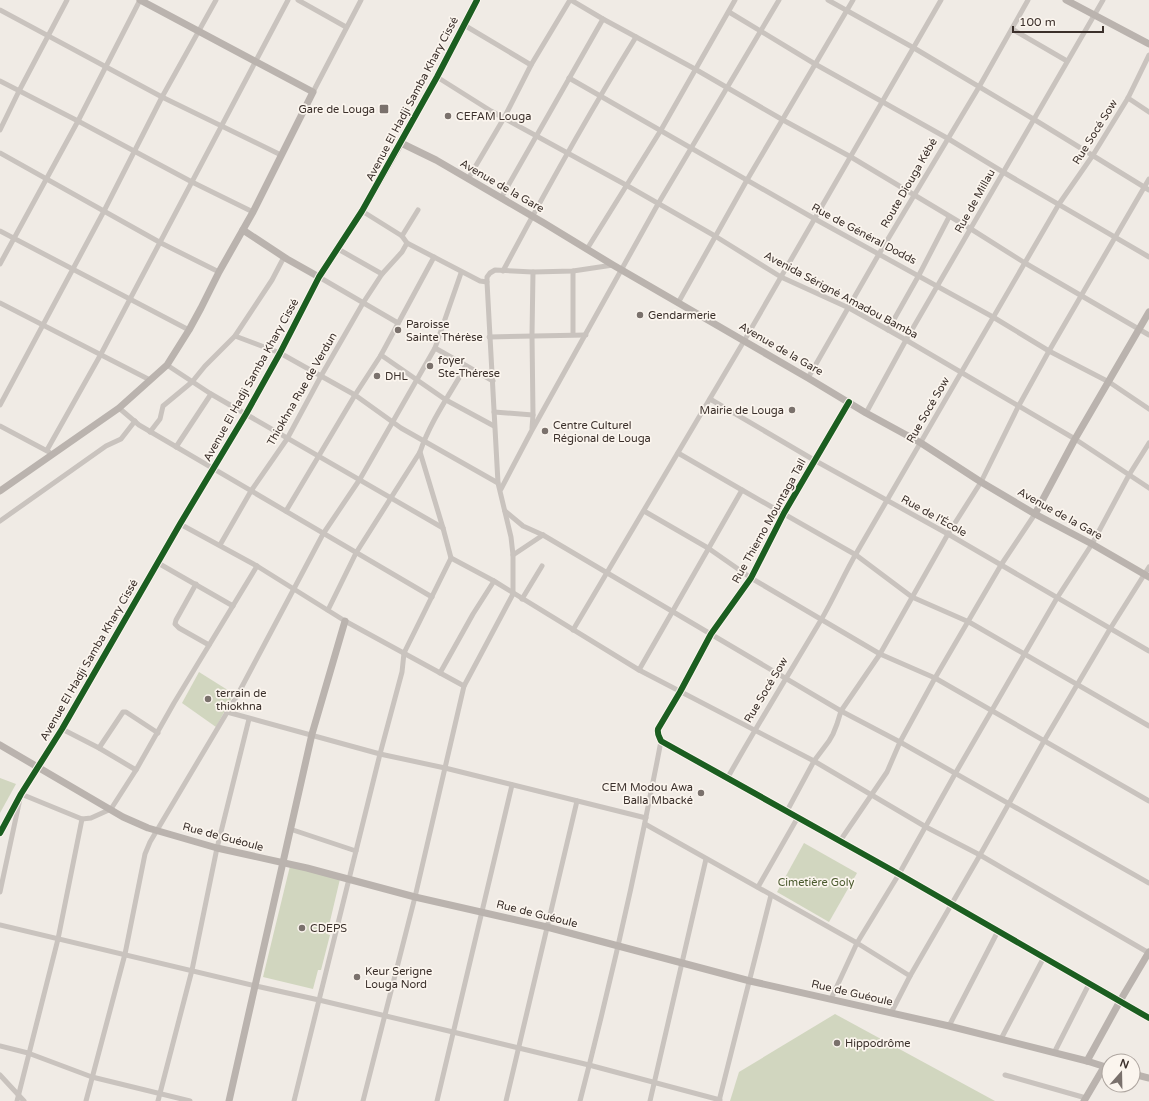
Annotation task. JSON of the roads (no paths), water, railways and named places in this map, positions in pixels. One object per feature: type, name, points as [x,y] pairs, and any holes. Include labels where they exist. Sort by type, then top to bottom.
[{"type":"street","points":[[0,130],[67,0]]},
{"type":"street","points":[[0,264],[78,121],[140,0],[313,92]]},
{"type":"street","points":[[0,405],[104,211],[162,97],[216,0]]},
{"type":"street","points":[[47,450],[161,243],[288,0]]},
{"type":"street","points":[[298,0],[346,27]]},
{"type":"street","points":[[0,491],[119,408],[166,365],[189,330],[243,230],[361,0]]},
{"type":"street","name":"Avenue El Hadji Samba Khary Cissé","points":[[0,833],[21,794],[62,729],[212,469],[246,414],[280,353],[319,277],[362,211],[401,143],[437,78],[477,0]]},
{"type":"street","points":[[468,179],[504,118],[532,65],[571,0],[851,158],[971,229],[1025,263],[1149,335]]},
{"type":"street","points":[[587,249],[660,130],[735,0]]},
{"type":"street","points":[[501,489],[531,432],[658,204],[779,0]]},
{"type":"street","points":[[828,0],[914,48],[1147,188]]},
{"type":"street","points":[[678,303],[747,180],[853,0]]},
{"type":"street","points":[[573,630],[851,158],[882,101],[941,0]]},
{"type":"street","name":"Route Diouga Kébé","points":[[808,378],[947,138],[979,87],[1028,0]]},
{"type":"street","points":[[1066,0],[1149,44]]},
{"type":"street","name":"Rue de Millau","points":[[866,413],[906,340],[1003,172],[1035,120],[1067,61],[1103,0]]},
{"type":"street","points":[[0,10],[162,97],[281,156]]},
{"type":"street","points":[[729,12],[815,64],[947,138],[1149,257]]},
{"type":"street","points":[[501,198],[603,19]]},
{"type":"street","points":[[464,25],[532,65]]},
{"type":"street","points":[[1012,29],[1067,61]]},
{"type":"street","points":[[503,271],[600,95],[636,37]]},
{"type":"street","name":"Rue Socé Sow","points":[[728,777],[821,619],[856,555],[1059,204],[1093,155],[1128,98],[1149,54]]},
{"type":"street","name":"Avenida Sérigné Amadou Bamba","points":[[437,78],[504,118],[715,236],[781,277],[849,308],[906,340],[1075,439],[1149,488]]},
{"type":"street","name":"Rue de Général Dodds","points":[[569,78],[692,147],[815,219],[993,317],[1049,351],[1109,382],[1149,409]]},
{"type":"street","points":[[0,82],[252,212]]},
{"type":"street","points":[[1128,98],[1149,112]]},
{"type":"street","name":"Avenue de la Gare","points":[[401,143],[436,160],[532,216],[613,266],[866,413],[921,443],[981,482],[1035,514],[1092,544],[1147,576]]},
{"type":"street","points":[[0,154],[161,243],[219,272]]},
{"type":"street","points":[[787,811],[814,760],[829,742],[841,711],[880,654],[948,534],[981,482],[1018,407],[1049,351],[1115,237],[1147,188],[1149,179]]},
{"type":"street","points":[[402,236],[418,210]]},
{"type":"street","points":[[362,211],[402,236],[407,243],[461,273],[474,279],[487,282]]},
{"type":"street","points":[[888,330],[949,217]]},
{"type":"street","points":[[243,230],[284,257],[398,323]]},
{"type":"street","points":[[0,231],[189,330]]},
{"type":"street","name":"Thiokhna Rue de Verdun","points":[[220,545],[251,491],[287,439],[363,303],[382,274],[402,252],[407,243]]},
{"type":"street","points":[[338,250],[382,274]]},
{"type":"street","points":[[150,432],[160,419],[163,406],[192,382],[205,366],[235,336],[272,280],[284,257]]},
{"type":"street","points":[[286,511],[355,395],[382,355],[434,257]]},
{"type":"street","points":[[363,1101],[415,897],[464,686],[513,594],[513,555],[511,537],[501,489],[498,483],[494,426],[493,381],[489,337],[487,277],[495,270],[533,272],[613,266]]},
{"type":"street","points":[[572,270],[573,334]]},
{"type":"street","points":[[531,432],[533,415],[533,272]]},
{"type":"street","points":[[86,1101],[125,954],[145,854],[150,842],[227,712],[323,534],[360,479],[435,348],[461,273]]},
{"type":"street","points":[[0,303],[150,380]]},
{"type":"street","points":[[840,841],[887,772],[900,742],[935,678],[1001,565],[1035,514],[1075,439],[1149,312]]},
{"type":"street","points":[[489,337],[573,334],[586,335]]},
{"type":"street","points":[[235,336],[280,353],[355,395],[392,422],[498,483]]},
{"type":"street","points":[[435,348],[493,381]]},
{"type":"street","points":[[382,355],[446,400],[494,426]]},
{"type":"street","points":[[166,365],[211,394],[287,439],[360,479],[443,528]]},
{"type":"street","points":[[328,610],[356,553],[390,497],[420,452],[424,441],[466,366]]},
{"type":"street","points":[[176,448],[211,394]]},
{"type":"street","name":"Rue de l'École","points":[[710,399],[814,460],[948,534],[1149,651]]},
{"type":"street","name":"Rue Thierno Mountaga Tall","points":[[662,740],[657,733],[658,728],[680,692],[711,634],[751,578],[814,460],[849,402]]},
{"type":"street","points":[[119,408],[150,432],[176,448],[432,597]]},
{"type":"street","points":[[494,412],[533,415]]},
{"type":"street","points":[[0,521],[106,446],[121,439],[135,421]]},
{"type":"street","points":[[0,426],[54,454]]},
{"type":"street","points":[[831,999],[857,944],[899,874],[1057,598],[1092,544],[1129,475],[1149,443]]},
{"type":"street","points":[[294,1101],[380,754],[402,672],[404,653],[451,558],[420,452]]},
{"type":"street","points":[[678,453],[856,555],[912,597],[968,622],[1149,726]]},
{"type":"street","points":[[639,670],[742,490]]},
{"type":"street","points":[[505,511],[523,526],[543,535],[672,612],[786,677],[841,711],[900,742],[1149,883]]},
{"type":"street","points":[[644,511],[708,548],[751,578],[880,654],[935,678],[1149,801]]},
{"type":"street","points":[[180,524],[257,566],[292,589],[345,620],[464,686]]},
{"type":"street","points":[[513,555],[543,535]]},
{"type":"street","points":[[451,558],[494,582],[639,670],[814,760],[926,827],[980,855],[1149,952],[1087,1061]]},
{"type":"street","points":[[158,563],[233,606]]},
{"type":"street","points":[[0,892],[21,794],[82,819],[91,818],[111,809],[136,770],[174,703],[257,566]]},
{"type":"street","points":[[522,599],[542,566]]},
{"type":"street","points":[[891,1013],[910,976],[1044,741],[1110,629],[1147,576],[1149,567]]},
{"type":"street","points":[[440,673],[473,614],[494,582]]},
{"type":"street","points":[[196,584],[175,624],[179,628],[209,645]]},
{"type":"street","points":[[229,1101],[312,734],[345,620]]},
{"type":"street","points":[[99,748],[124,712],[158,733]]},
{"type":"street","points":[[227,712],[248,719],[312,734],[380,754],[445,768],[577,801],[646,821],[706,859],[857,944],[910,976]]},
{"type":"street","points":[[158,1101],[192,970],[217,848],[248,719]]},
{"type":"street","points":[[62,729],[99,748],[136,770]]},
{"type":"street","points":[[580,1101],[618,946],[646,821],[662,740],[1149,1018]]},
{"type":"street","name":"Rue de Guéoule","points":[[0,745],[111,809],[122,817],[148,828],[217,848],[349,879],[415,897],[547,927],[750,981],[949,1026],[1054,1052],[1101,1066]]},
{"type":"street","points":[[437,1101],[512,785]]},
{"type":"street","points":[[506,1101],[577,801]]},
{"type":"street","points":[[758,888],[798,817]]},
{"type":"street","points":[[17,1101],[58,939],[82,819]]},
{"type":"street","points":[[290,829],[356,851]]},
{"type":"street","points":[[650,1101],[706,859]]},
{"type":"street","points":[[0,925],[589,1065],[720,1100],[771,895]]},
{"type":"street","points":[[949,1026],[998,931]]},
{"type":"street","points":[[1001,1039],[1044,957]]},
{"type":"street","points":[[1054,1052],[1089,984]]},
{"type":"street","points":[[0,1046],[28,1053],[92,1077],[190,1101]]},
{"type":"street","points":[[0,1075],[24,1101]]},
{"type":"street","points":[[1005,1075],[1085,1099],[1101,1075]]},
{"type":"place","name":"Gare de Louga","points":[[384,109]]},
{"type":"place","name":"CEFAM Louga","points":[[448,116]]},
{"type":"place","name":"Gendarmerie","points":[[640,315]]},
{"type":"place","name":"Paroisse Sainte Thérèse","points":[[398,330]]},
{"type":"place","name":"foyer Ste-Thérese","points":[[430,366]]},
{"type":"place","name":"DHL","points":[[377,376]]},
{"type":"place","name":"Mairie de Louga","points":[[792,410]]},
{"type":"place","name":"Centre Culturel Régional de Louga","points":[[545,431]]},
{"type":"place","name":"terrain de thiokhna","points":[[208,699]]},
{"type":"place","name":"CEM Modou Awa Balla Mbacké","points":[[701,793]]},
{"type":"place","name":"CDEPS","points":[[302,928]]},
{"type":"place","name":"Keur Serigne Louga Nord","points":[[357,977]]},
{"type":"place","name":"Hippodrôme","points":[[837,1043]]},
{"type":"park label","name":"Cimetière Goly","points":[[816,882]]}]
